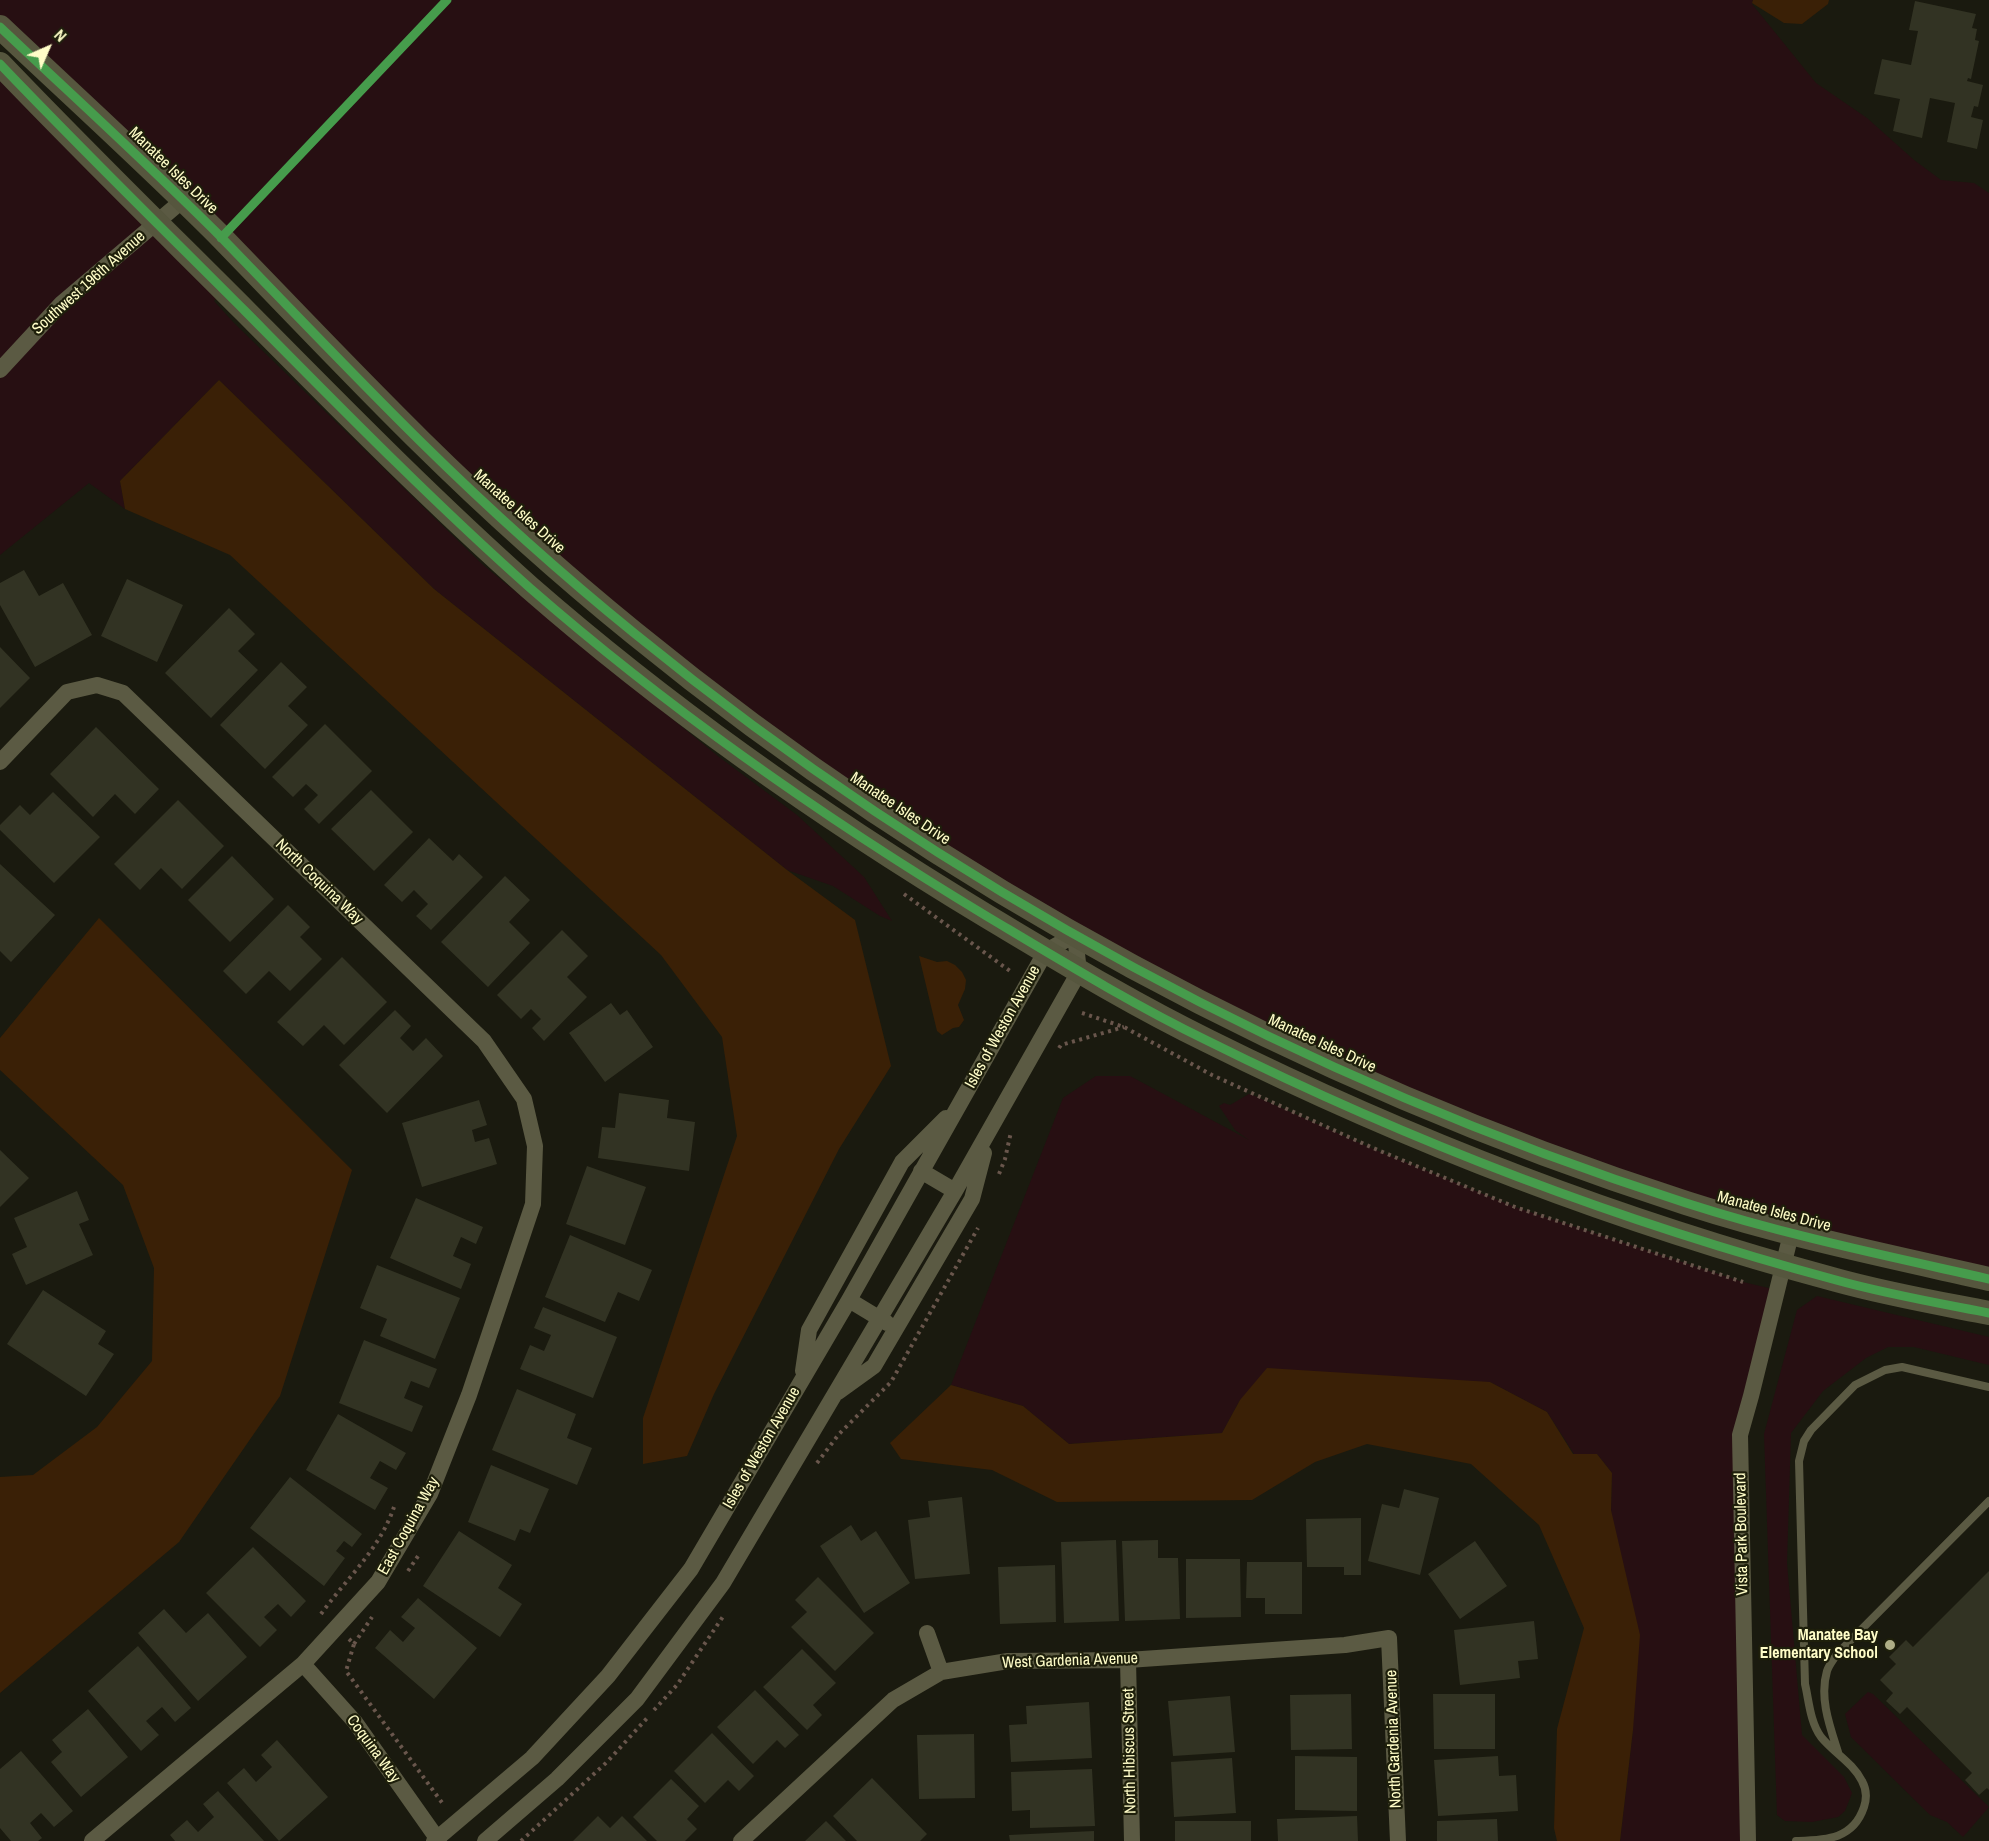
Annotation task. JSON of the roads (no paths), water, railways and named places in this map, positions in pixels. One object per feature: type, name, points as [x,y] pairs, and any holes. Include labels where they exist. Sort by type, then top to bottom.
[{"type":"street","name":"Manatee Isles Drive","points":[[0,27],[183,200],[420,441],[524,539],[634,633],[753,726],[851,796],[940,855],[1075,935],[1240,1023],[1430,1110],[1549,1156],[1688,1204],[1791,1234],[1989,1279]]},
{"type":"street","points":[[0,64],[392,459],[531,588],[627,668],[741,757],[924,878],[1079,972],[1204,1040],[1412,1134],[1539,1185],[1686,1236],[1840,1281],[1989,1313]]},
{"type":"street","name":"Southwest 196th Avenue","points":[[0,370],[62,303],[183,200]]},
{"type":"street","name":"North Coquina Way","points":[[0,762],[67,692],[96,685],[123,693],[484,1041],[524,1100]]},
{"type":"street","points":[[1075,935],[1079,972]]},
{"type":"street","name":"Isles of Weston Avenue","points":[[436,1840],[532,1758],[608,1676],[691,1569],[849,1300],[1046,951],[1075,935]]},
{"type":"street","name":"Isles of Weston Avenue","points":[[485,1841],[557,1779],[637,1699],[723,1583],[832,1396],[956,1191],[1079,972]]},
{"type":"street","name":"East Coquina Way","points":[[92,1841],[303,1664],[378,1582],[430,1494],[469,1395],[533,1204],[534,1146],[524,1100]]},
{"type":"street","points":[[801,1381],[810,1330],[902,1162],[959,1105]]},
{"type":"street","points":[[832,1396],[874,1366],[972,1199],[991,1127]]},
{"type":"street","points":[[921,1171],[956,1191]]},
{"type":"street","name":"Vista Park Boulevard","points":[[1748,1841],[1740,1435],[1752,1396],[1791,1234]]},
{"type":"street","points":[[849,1300],[896,1328]]},
{"type":"street","points":[[927,1632],[941,1672]]},
{"type":"street","name":"West Gardenia Avenue","points":[[741,1841],[893,1700],[941,1672],[1008,1661],[1128,1660],[1345,1645],[1389,1638]]},
{"type":"street","name":"North Gardenia Avenue","points":[[1389,1638],[1398,1841]]},
{"type":"street","name":"North Hibiscus Street","points":[[1128,1660],[1132,1841]]},
{"type":"street","name":"Coquina Way","points":[[303,1664],[355,1722],[436,1840]]},
{"type":"lane","points":[[1796,1841],[1826,1840],[1847,1833],[1861,1816],[1867,1797],[1862,1780],[1821,1736],[1813,1719],[1805,1684],[1799,1461],[1804,1441],[1811,1430],[1854,1385],[1885,1370],[1902,1367],[1989,1386]]},
{"type":"lane","points":[[1838,1753],[1826,1714],[1825,1690],[1828,1670],[1837,1654],[1989,1501]]},
{"type":"place","name":"Manatee Bay Elementary School","points":[[1890,1645]]}]
